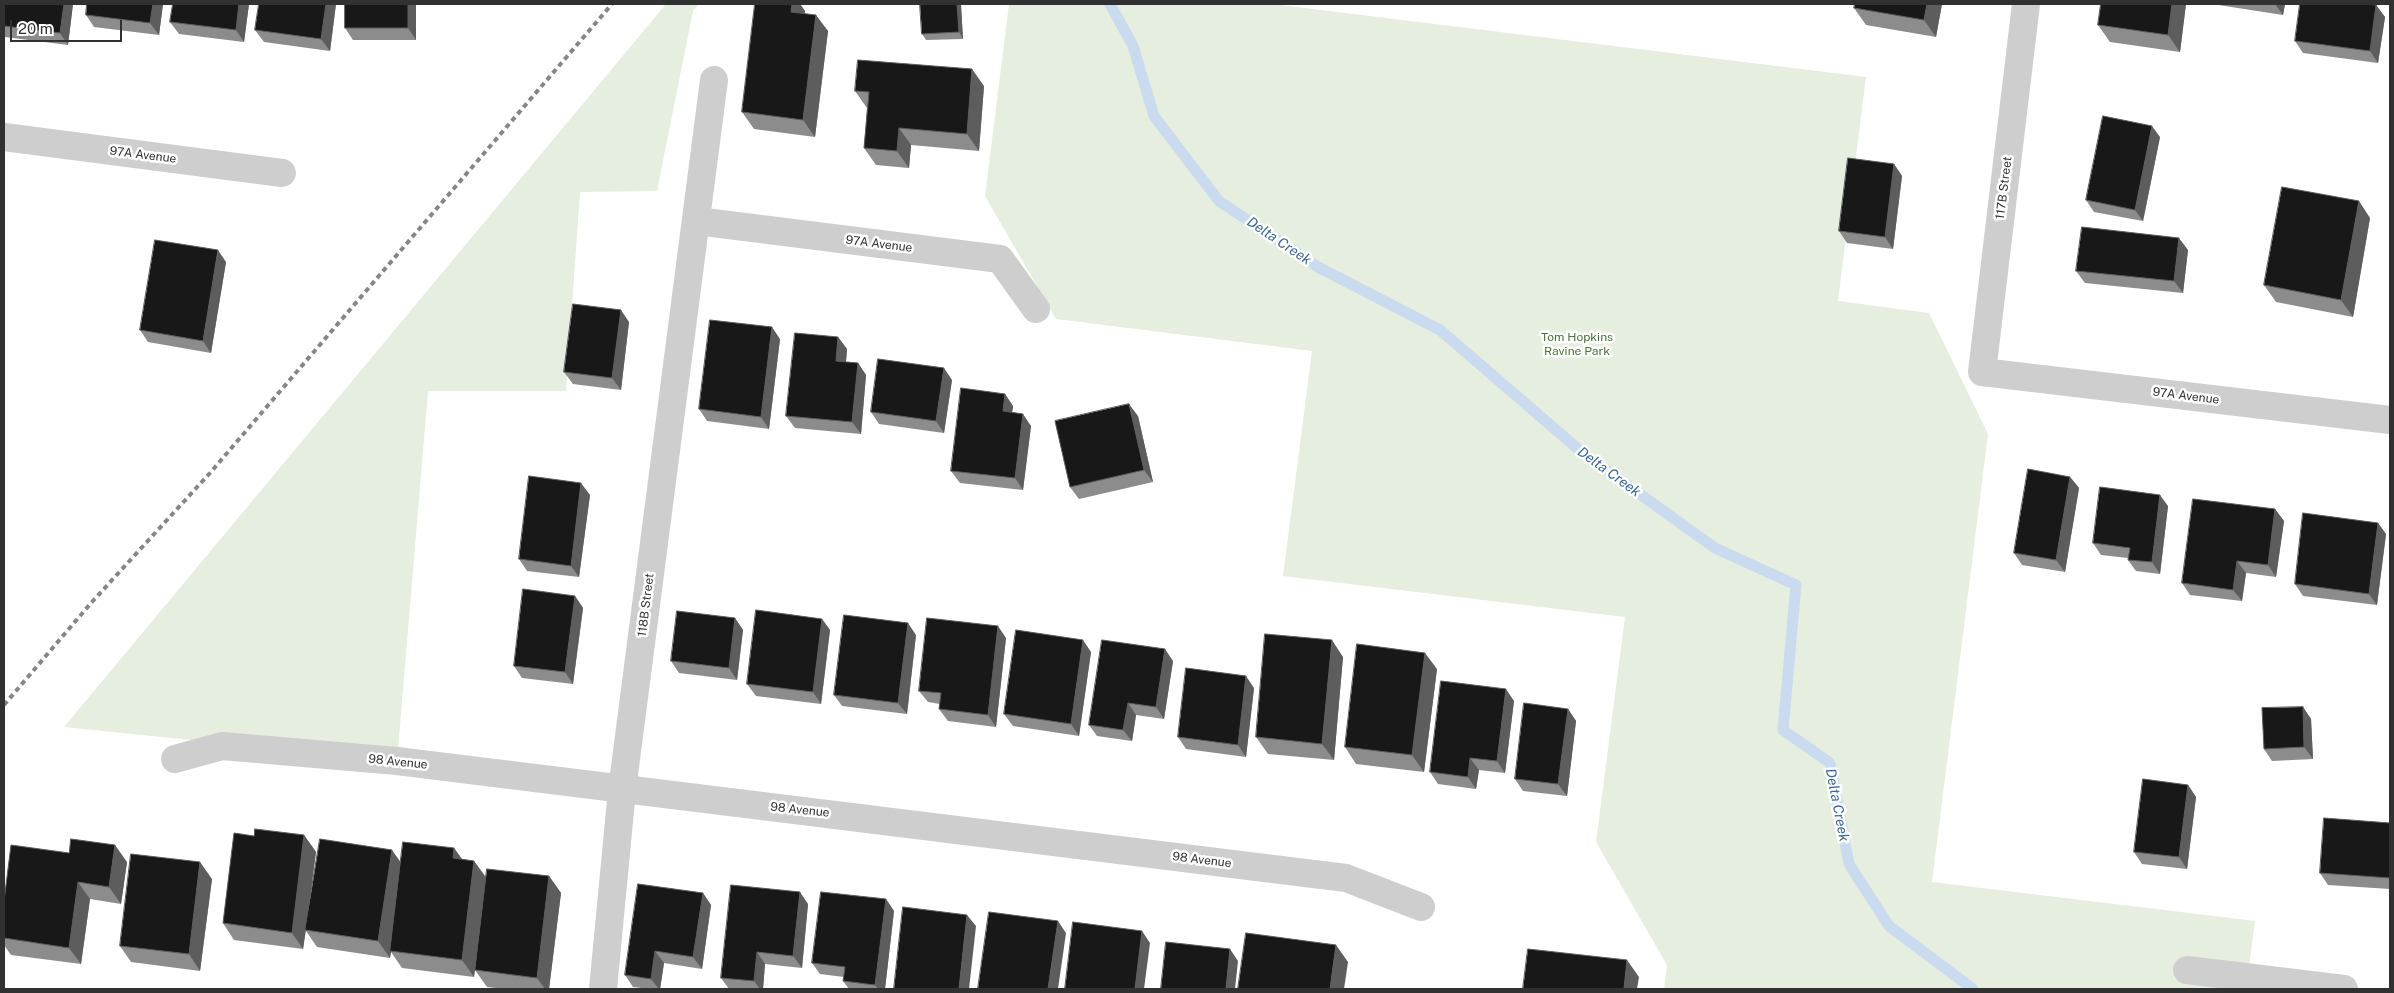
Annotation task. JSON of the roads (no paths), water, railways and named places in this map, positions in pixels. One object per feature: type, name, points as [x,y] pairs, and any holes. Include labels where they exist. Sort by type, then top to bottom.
[{"type":"street","name":"117B Street","points":[[1982,372],[2026,4]]},
{"type":"street","name":"118B Street","points":[[603,989],[622,790],[714,80]]},
{"type":"street","name":"97A Avenue","points":[[4,137],[282,173]]},
{"type":"street","name":"97A Avenue","points":[[697,221],[1000,259],[1036,309]]},
{"type":"street","name":"97A Avenue","points":[[1982,372],[2390,420]]},
{"type":"street","name":"98 Avenue","points":[[175,759],[222,746],[396,761],[1346,878],[1420,907]]},
{"type":"street","points":[[2187,970],[2344,989]]},
{"type":"waterway","name":"Delta Creek","points":[[1110,4],[1133,46],[1154,116],[1219,201],[1318,267],[1440,330],[1584,454],[1715,548],[1796,585],[1783,730],[1830,763],[1849,864],[1889,926],[1973,989]]},
{"type":"railway","points":[[4,705],[91,603],[210,473],[612,4]]},
{"type":"park label","name":"Tom Hopkins Ravine Park","points":[[1577,344]]}]
